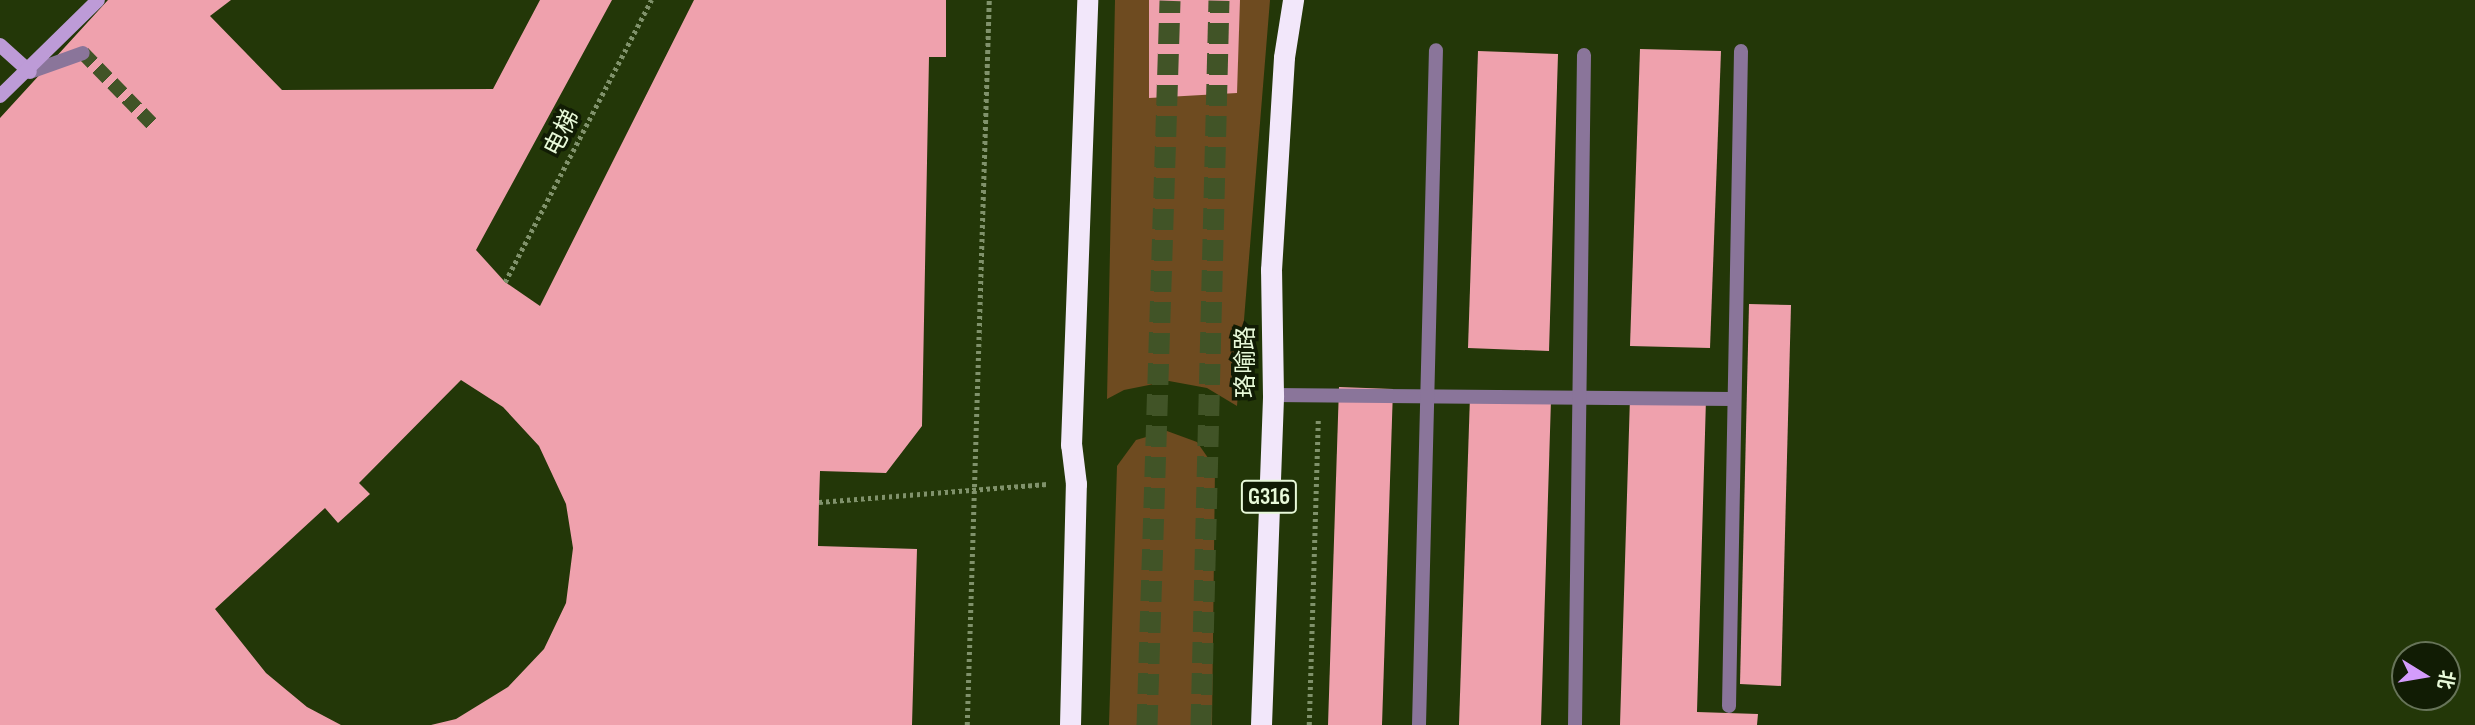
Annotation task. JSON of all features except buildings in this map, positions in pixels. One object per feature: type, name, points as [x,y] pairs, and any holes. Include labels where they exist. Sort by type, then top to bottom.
[{"type":"highway","points":[[1070,725],[1076,484],[1071,445],[1087,0]]},
{"type":"highway","name":"珞喻路","points":[[1261,725],[1273,395],[1271,270],[1284,57],[1293,0]]},
{"type":"street","points":[[0,96],[30,72],[98,0]]},
{"type":"street","points":[[0,45],[30,72]]},
{"type":"street","points":[[1419,725],[1436,50]]},
{"type":"street","points":[[1729,706],[1732,399],[1741,51]]},
{"type":"street","points":[[30,72],[83,53]]},
{"type":"street","points":[[1575,725],[1584,55]]},
{"type":"street","points":[[1273,395],[1427,399],[1732,399]]},
{"type":"path","name":"电梯","points":[[505,282],[651,0]]},
{"type":"path","points":[[967,725],[989,0]]},
{"type":"path","points":[[1309,725],[1318,396]]},
{"type":"path","points":[[818,502],[973,489],[1076,484]]},
{"type":"shaded area","points":[[1115,0],[1270,0],[1237,406],[1207,388],[1169,381],[1124,390],[1107,399]]},
{"type":"shaded area","points":[[1167,431],[1197,442],[1215,468],[1212,725],[1109,725],[1117,466],[1136,440]]},
{"type":"tunnel","points":[[1147,725],[1170,0]]},
{"type":"tunnel","points":[[1201,725],[1219,0]]},
{"type":"tunnel","points":[[83,53],[153,125]]}]
